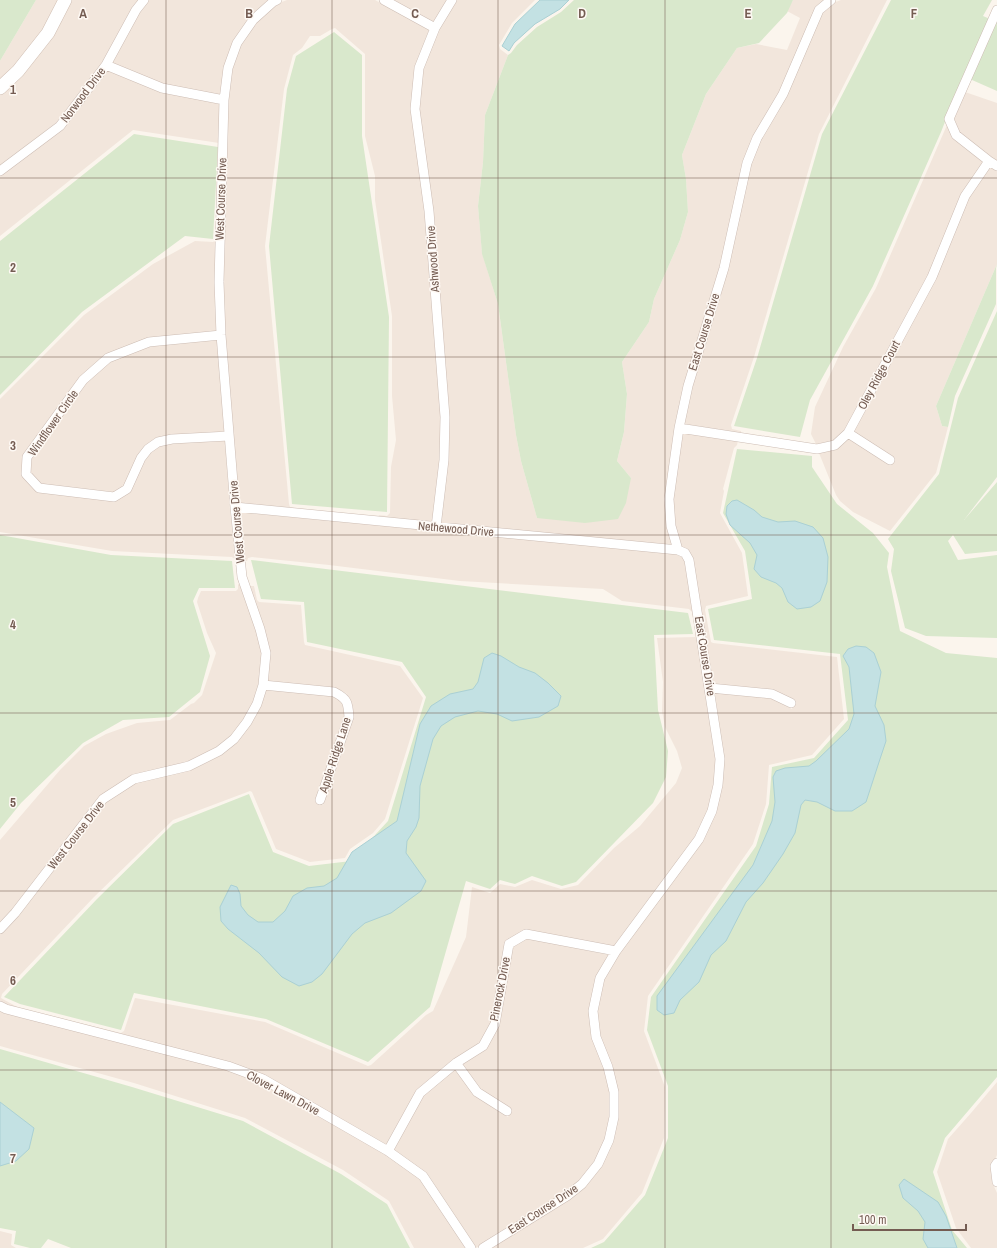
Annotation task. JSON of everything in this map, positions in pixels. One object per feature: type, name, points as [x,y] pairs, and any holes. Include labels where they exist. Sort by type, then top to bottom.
[{"type":"street","points":[[0,88],[18,72],[48,33],[64,0]]},
{"type":"street","name":"Norwood Drive","points":[[0,171],[60,126],[106,65],[136,10],[144,0]]},
{"type":"street","name":"West Course Drive","points":[[0,929],[15,913],[103,799],[134,779],[189,766],[219,751],[234,739],[247,722],[257,704],[263,685],[266,653],[260,629],[242,577],[221,335],[219,282],[224,100],[228,68],[237,43],[253,20],[277,0]]},
{"type":"street","points":[[384,0],[435,28]]},
{"type":"street","name":"Ashwood Drive","points":[[436,527],[444,460],[444,417],[429,211],[415,109],[419,68],[435,28],[452,0]]},
{"type":"street","name":"East Course Drive","points":[[483,1248],[567,1196],[582,1184],[598,1164],[609,1140],[614,1117],[614,1092],[608,1067],[596,1037],[593,1011],[600,978],[616,951],[698,839],[712,811],[718,785],[720,759],[710,688],[689,560],[685,553],[678,550],[671,526],[668,499],[679,428],[688,386],[724,268],[748,163],[757,138],[783,94],[819,10],[831,0]]},
{"type":"street","points":[[997,10],[949,119],[956,135],[988,161],[997,166]]},
{"type":"street","points":[[106,65],[162,88],[224,100]]},
{"type":"street","name":"Oley Ridge Court","points":[[679,428],[817,449],[835,445],[848,433],[932,276],[966,196],[988,161]]},
{"type":"street","name":"Windflower Circle","points":[[221,335],[149,342],[108,358],[83,380],[27,457],[26,474],[39,488],[114,497],[127,489],[141,458],[148,449],[158,442],[172,439],[229,436]]},
{"type":"street","points":[[848,433],[890,460]]},
{"type":"street","name":"Nethewood Drive","points":[[235,507],[678,550]]},
{"type":"street","name":"Apple Ridge Lane","points":[[263,685],[334,692],[343,696],[348,703],[349,717],[320,800]]},
{"type":"street","points":[[710,688],[772,694],[791,703]]},
{"type":"street","name":"Pinerock Drive","points":[[388,1151],[420,1093],[456,1063],[483,1046],[495,1024],[509,944],[526,934],[616,951]]},
{"type":"street","name":"Clover Lawn Drive","points":[[0,1006],[6,1009],[228,1066],[263,1079],[388,1151],[423,1176],[471,1248]]},
{"type":"street","points":[[456,1063],[477,1092],[507,1112]]},
{"type":"street","points":[[997,1163],[995,1166],[997,1182]]},
{"type":"shaded area","points":[[36,0],[60,0],[45,31],[0,82],[0,61]]},
{"type":"shaded area","points":[[69,0],[139,0],[102,63],[57,122],[0,166],[0,93]]},
{"type":"shaded area","points":[[149,0],[269,0],[250,16],[221,95],[163,84],[111,62],[139,12]]},
{"type":"shaded area","points":[[287,0],[375,0],[429,30],[415,68],[441,417],[440,460],[432,522],[378,517],[379,515],[387,516],[390,513],[391,467],[396,440],[392,396],[392,316],[375,200],[375,176],[365,136],[365,54],[335,28],[320,36],[310,36],[302,48],[293,55],[284,89],[265,246],[289,504],[290,507],[294,508],[325,511],[238,503],[225,334],[223,281],[228,100],[232,69],[240,45],[256,22],[274,5]]},
{"type":"shaded area","points":[[393,0],[447,0],[433,22]]},
{"type":"shaded area","points":[[456,0],[535,0],[512,23],[499,45],[500,49],[508,55],[485,115],[483,162],[478,206],[482,253],[498,304],[516,435],[521,461],[537,518],[631,478],[617,461],[624,432],[627,394],[622,362],[649,322],[654,299],[680,240],[688,212],[686,179],[682,155],[706,94],[737,48],[756,44],[787,50],[800,18],[787,11],[793,0],[824,0],[780,92],[753,137],[721,268],[674,431],[672,545],[440,523],[448,460],[419,108],[423,69],[438,29]]},
{"type":"shaded area","points":[[841,0],[887,0],[819,134],[754,357],[731,425],[732,429],[741,431],[741,433],[684,424],[691,387],[728,269],[751,164],[760,140],[822,12],[833,3]]},
{"type":"shaded area","points":[[106,70],[160,92],[220,104],[219,143],[133,130],[0,236],[0,176],[62,129]]},
{"type":"shaded area","points":[[965,92],[997,103],[997,161],[959,132],[954,118]]},
{"type":"shaded area","points":[[947,125],[953,138],[983,162],[928,275],[845,430],[833,441],[816,444],[811,434],[815,407],[843,347],[876,288]]},
{"type":"shaded area","points":[[990,167],[997,171],[997,264],[936,406],[942,426],[948,427],[936,473],[890,531],[853,512],[840,501],[836,495],[819,453],[848,438],[891,465],[895,458],[853,431],[935,278],[969,198]]},
{"type":"shaded area","points":[[216,240],[217,331],[106,355],[24,455],[23,477],[38,492],[113,501],[150,453],[160,446],[172,443],[225,441],[230,510],[236,560],[232,557],[112,551],[0,532],[0,399],[84,315],[153,264],[195,241],[213,242]]},
{"type":"shaded area","points":[[217,340],[225,432],[156,438],[125,486],[113,492],[41,484],[30,472],[31,459],[86,382],[110,362],[150,346]]},
{"type":"shaded area","points":[[682,433],[738,441],[734,448],[723,489],[724,491],[720,513],[742,553],[748,596],[706,606],[705,610],[711,642],[837,657],[844,719],[812,755],[769,765],[766,804],[753,844],[648,996],[644,1031],[665,1087],[664,1138],[642,1193],[603,1239],[583,1248],[491,1248],[569,1200],[613,1141],[619,1116],[618,1091],[600,1035],[597,1011],[603,979],[619,953],[701,842],[724,759],[715,693],[771,698],[792,709],[796,701],[773,690],[713,684],[693,559],[681,546],[675,525],[673,499]]},
{"type":"shaded area","points":[[239,512],[676,554],[682,557],[685,562],[716,759],[714,785],[708,810],[695,837],[614,947],[527,930],[507,940],[491,1023],[480,1043],[457,1057],[418,1090],[387,1145],[264,1075],[8,1005],[0,1001],[0,934],[18,916],[105,803],[135,783],[221,754],[266,689],[333,696],[340,700],[344,705],[345,717],[315,802],[323,805],[353,718],[352,703],[346,693],[335,688],[268,681],[249,586],[254,586],[257,600],[259,602],[301,605],[305,645],[400,666],[423,698],[385,819],[373,833],[350,849],[345,858],[310,862],[276,849],[252,792],[250,791],[173,820],[94,897],[2,994],[1,998],[19,1008],[121,1033],[124,1031],[135,998],[265,1022],[368,1066],[371,1065],[426,1015],[433,1011],[466,937],[472,887],[490,893],[500,884],[515,887],[532,880],[561,889],[578,885],[614,848],[640,826],[676,783],[682,768],[677,751],[665,727],[662,711],[663,682],[657,638],[695,637],[696,633],[692,612],[689,609],[622,601],[603,589],[460,581],[252,557],[248,558],[247,561],[244,561]]},
{"type":"shaded area","points":[[238,584],[240,585],[256,631],[262,654],[259,684],[254,702],[244,720],[231,736],[217,748],[188,762],[101,796],[12,910],[0,923],[0,840],[60,770],[84,746],[106,734],[137,723],[170,720],[194,703],[202,695],[216,653],[207,633],[197,602],[198,598],[201,591],[236,591],[238,589]]},
{"type":"shaded area","points":[[527,938],[609,955],[589,1012],[610,1093],[610,1117],[606,1139],[595,1162],[579,1181],[565,1192],[476,1248],[427,1173],[393,1150],[423,1096],[455,1069],[475,1096],[508,1117],[512,1110],[480,1089],[462,1064],[485,1050],[513,947]]},
{"type":"shaded area","points":[[0,1011],[226,1070],[261,1083],[386,1155],[420,1179],[466,1248],[414,1248],[389,1201],[343,1170],[245,1118],[134,1083],[0,1046]]},
{"type":"shaded area","points":[[997,1082],[997,1155],[991,1167],[992,1182],[997,1193],[997,1248],[971,1248],[956,1228],[937,1172],[948,1139]]},
{"type":"shaded area","points":[[0,1231],[12,1234],[11,1245],[16,1248],[0,1248]]},
{"type":"green space","points":[[0,0],[36,0],[0,61]]},
{"type":"green space","points":[[574,0],[793,0],[787,13],[759,43],[737,48],[706,94],[682,155],[686,179],[688,212],[680,240],[654,299],[649,322],[622,362],[627,394],[624,432],[617,461],[631,478],[626,503],[618,519],[585,523],[537,518],[521,461],[516,435],[498,304],[482,254],[478,206],[483,162],[485,115],[508,55],[537,27],[561,12]]},
{"type":"green space","points":[[891,0],[992,0],[983,16],[997,22],[997,91],[963,76],[941,132],[873,286],[810,400],[800,437],[734,426],[757,358],[822,134]]},
{"type":"green space","points":[[334,32],[362,55],[362,136],[389,317],[387,512],[292,504],[269,246],[287,89],[296,56]]},
{"type":"green space","points":[[134,134],[218,147],[213,239],[185,236],[82,312],[0,395],[0,241]]},
{"type":"green space","points":[[997,264],[996,304],[955,396],[948,427],[942,426],[936,406]]},
{"type":"green space","points":[[997,311],[997,477],[964,520],[997,482],[997,551],[965,554],[953,535],[948,541],[958,560],[997,555],[997,638],[926,636],[905,628],[891,571],[894,549],[888,539],[939,474],[958,398]]},
{"type":"green space","points":[[737,449],[812,456],[812,467],[837,504],[873,533],[889,553],[887,567],[900,631],[946,653],[997,658],[997,1077],[945,1138],[933,1172],[952,1230],[967,1248],[591,1248],[604,1242],[645,1195],[668,1138],[668,1086],[647,1030],[651,997],[756,846],[769,804],[772,767],[814,758],[848,720],[840,654],[714,640],[708,609],[752,599],[745,551],[723,513]]},
{"type":"green space","points":[[0,535],[111,555],[232,561],[235,588],[199,588],[193,601],[210,656],[200,692],[169,717],[123,720],[83,743],[21,803],[0,829]]},
{"type":"green space","points":[[251,560],[688,613],[693,634],[654,635],[658,710],[668,751],[666,777],[653,803],[576,882],[562,886],[532,876],[515,884],[500,880],[490,889],[466,881],[430,1007],[368,1062],[266,1019],[134,993],[121,1030],[20,1004],[4,997],[97,899],[173,824],[249,794],[273,852],[309,866],[351,861],[388,821],[426,697],[402,662],[307,642],[304,602],[261,599]]},
{"type":"green space","points":[[0,1049],[243,1121],[341,1174],[387,1204],[410,1248],[71,1248],[48,1239],[41,1248],[30,1248],[14,1244],[16,1231],[0,1228]]},
{"type":"water","points":[[540,0],[569,0],[560,9],[535,24],[514,43],[509,51],[502,46],[515,24]]},
{"type":"water","points":[[737,500],[754,510],[762,517],[778,522],[795,521],[813,527],[823,538],[828,557],[827,582],[820,601],[811,607],[797,609],[788,602],[782,588],[776,583],[761,577],[754,569],[757,555],[750,543],[730,525],[726,514],[727,506],[732,501]]},
{"type":"water","points":[[856,646],[866,647],[874,653],[881,672],[875,706],[884,725],[886,741],[866,802],[852,811],[835,811],[817,802],[805,800],[801,805],[795,833],[783,854],[763,883],[746,902],[726,941],[711,955],[699,982],[680,1000],[674,1013],[664,1015],[657,1010],[657,996],[753,865],[772,821],[775,802],[773,777],[776,771],[785,768],[809,766],[849,729],[854,714],[849,667],[843,656],[848,649]]},
{"type":"water","points":[[492,653],[501,656],[519,667],[535,673],[548,683],[561,696],[558,706],[539,717],[512,721],[497,714],[478,711],[455,717],[441,726],[433,739],[420,786],[419,818],[416,827],[407,841],[406,853],[426,881],[421,891],[391,913],[365,923],[352,934],[322,974],[312,982],[299,986],[282,977],[259,953],[228,929],[221,921],[220,907],[231,885],[237,887],[240,894],[241,906],[248,915],[258,922],[273,922],[285,911],[293,896],[307,888],[324,886],[337,878],[352,852],[397,821],[420,724],[431,706],[450,694],[473,689],[478,682],[484,658]]},
{"type":"water","points":[[0,1102],[34,1128],[29,1149],[16,1161],[0,1166]]},
{"type":"water","points":[[904,1179],[938,1202],[946,1216],[957,1248],[928,1248],[923,1239],[925,1222],[918,1211],[903,1198],[899,1185]]}]
